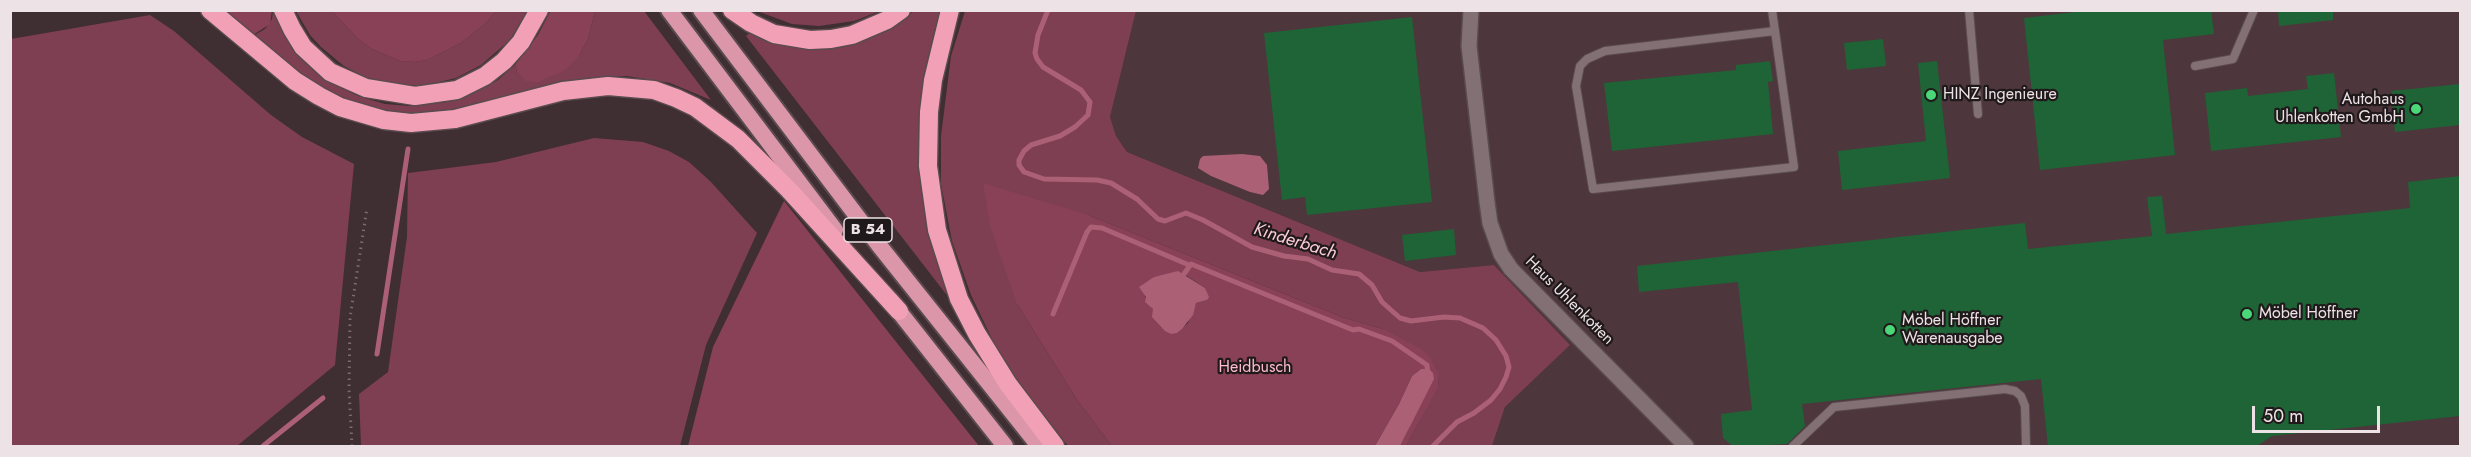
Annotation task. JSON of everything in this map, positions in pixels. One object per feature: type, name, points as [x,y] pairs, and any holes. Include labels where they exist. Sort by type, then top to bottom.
[{"type":"highway","points":[[210,10],[273,64],[311,91],[340,107],[384,120],[411,123],[455,119],[563,92],[608,86],[654,90],[695,106],[738,138],[789,190],[899,311]]},
{"type":"highway","points":[[283,10],[291,29],[303,47],[330,72],[366,88],[414,96],[457,90],[485,76],[504,61],[522,42],[539,10]]},
{"type":"highway","name":"B 54","points":[[669,10],[1005,447]]},
{"type":"highway","name":"B 54","points":[[701,10],[878,244],[1039,447]]},
{"type":"highway","points":[[732,10],[751,23],[774,34],[810,40],[852,35],[887,21],[901,10]]},
{"type":"highway","points":[[950,10],[935,70],[928,112],[928,166],[938,230],[959,299],[977,333],[1008,384],[1055,447]]},
{"type":"street","name":"Haus Uhlenkotten","points":[[1471,10],[1469,46],[1487,202],[1490,223],[1501,254],[1511,269],[1686,447]]},
{"type":"lane","points":[[1772,10],[1775,31],[1794,167],[1593,189],[1576,86],[1581,66],[1587,59],[1605,51],[1775,31]]},
{"type":"lane","points":[[1969,10],[1978,114]]},
{"type":"lane","points":[[2195,66],[2233,59],[2254,10]]},
{"type":"lane","points":[[1793,447],[1833,407],[2004,389],[2015,391],[2021,396],[2025,406],[2026,447]]},
{"type":"path","points":[[352,447],[349,390],[350,318],[367,208]]},
{"type":"shaded area","points":[[273,11],[295,50],[331,83],[358,96],[385,104],[409,106],[447,102],[471,94],[498,80],[515,65],[517,71],[579,56],[588,39],[595,11],[644,11],[711,100],[670,83],[627,76],[605,77],[542,89],[454,112],[402,116],[345,100],[297,72],[253,36],[265,29],[272,19]]},
{"type":"shaded area","points":[[296,11],[332,11],[358,39],[372,49],[400,61],[414,62],[427,60],[461,43],[485,24],[496,11],[527,11],[510,40],[481,65],[456,78],[426,85],[409,85],[365,77],[344,66],[310,35]]},
{"type":"shaded area","points":[[757,11],[880,11],[854,21],[819,26],[792,24]]},
{"type":"shaded area","points":[[914,11],[943,11],[921,105],[919,151],[924,208],[948,292],[946,294],[746,36],[751,32],[849,44],[883,32]]},
{"type":"shaded area","points":[[965,11],[1136,11],[1110,117],[1116,136],[1127,152],[1420,272],[1494,265],[1570,345],[1505,407],[1492,446],[1406,446],[1438,387],[1439,375],[1383,329],[1342,317],[1088,215],[1017,304],[1077,400],[1112,446],[1068,446],[1017,380],[993,341],[971,295],[952,241],[941,184],[941,136],[951,56]]},
{"type":"shaded area","points":[[1136,11],[2460,11],[2460,446],[1492,446],[1505,407],[1570,345],[1494,265],[1420,272],[1127,152],[1116,136],[1110,117]]},
{"type":"shaded area","points":[[150,15],[174,31],[271,115],[302,137],[354,164],[335,365],[237,446],[11,446],[11,39]]},
{"type":"shaded area","points":[[594,138],[643,142],[669,151],[689,162],[711,182],[757,233],[706,345],[680,446],[361,446],[359,394],[388,372],[407,237],[408,173],[496,162]]},
{"type":"shaded area","points":[[1242,154],[1260,156],[1267,165],[1269,189],[1263,195],[1211,176],[1198,168],[1203,156]]},
{"type":"shaded area","points":[[1178,271],[1205,288],[1209,297],[1207,300],[1196,303],[1193,315],[1182,329],[1171,334],[1152,317],[1153,309],[1145,302],[1146,297],[1139,287],[1154,277]]},
{"type":"shaded area","points":[[1421,369],[1429,369],[1434,379],[1400,446],[1375,446],[1412,376]]},
{"type":"green space","points":[[272,10],[270,24],[253,35],[222,11]]},
{"type":"green space","points":[[551,10],[595,11],[588,39],[579,56],[565,70],[538,82],[526,81],[515,65],[538,35]]},
{"type":"green space","points":[[332,11],[496,11],[485,24],[461,43],[427,60],[414,62],[400,61],[372,49],[358,39]]},
{"type":"green space","name":"Heidbusch","points":[[983,183],[1088,215],[1342,317],[1383,329],[1421,349],[1430,357],[1439,375],[1438,388],[1406,446],[1400,446],[1408,430],[1429,369],[1421,369],[1412,376],[1375,446],[1112,446],[1077,400],[1017,304],[990,226]],"holes":[[[1184,274],[1205,288],[1207,300],[1196,303],[1188,323],[1177,333],[1158,323],[1144,293],[1154,277]]]},
{"type":"green space","points":[[784,201],[979,446],[688,446],[713,347]]},
{"type":"building","points":[[2092,10],[2211,10],[2214,34],[2163,40],[2175,155],[2040,170],[2024,18]]},
{"type":"building","points":[[2278,10],[2333,10],[2333,20],[2279,26]]},
{"type":"building","points":[[1412,17],[1432,202],[1307,215],[1305,197],[1282,200],[1264,33]]},
{"type":"building","points":[[1883,39],[1886,66],[1847,70],[1844,43]]},
{"type":"building","points":[[1770,61],[1773,81],[1768,82],[1773,134],[1612,151],[1604,83],[1736,70],[1736,65]]},
{"type":"building","points":[[1937,61],[1950,178],[1842,190],[1838,151],[1926,141],[1918,63]]},
{"type":"building","points":[[2334,73],[2341,137],[2211,151],[2205,93],[2247,88],[2248,96],[2308,89],[2306,76]]},
{"type":"building","points":[[2460,84],[2460,125],[2395,132],[2391,91]]},
{"type":"building","name":"Möbel Höffner","points":[[2460,176],[2460,416],[2272,436],[2255,447],[2048,447],[2041,379],[1802,404],[1805,426],[1787,444],[1734,447],[1723,438],[1721,414],[1752,410],[1738,282],[1639,292],[1637,266],[2025,223],[2028,249],[2152,236],[2147,197],[2162,196],[2166,234],[2410,208],[2408,182]]},
{"type":"building","points":[[1454,229],[1456,255],[1405,261],[1402,235]]},
{"type":"waterway","name":"Kinderbach","points":[[1048,10],[1038,35],[1035,53],[1037,59],[1043,67],[1081,90],[1090,102],[1088,115],[1075,127],[1060,136],[1031,145],[1024,151],[1019,160],[1019,165],[1024,172],[1044,179],[1097,180],[1111,183],[1137,199],[1158,219],[1165,221],[1186,213],[1252,247],[1284,256],[1308,259],[1332,270],[1359,274],[1372,285],[1382,302],[1400,318],[1411,321],[1444,317],[1460,318],[1483,328],[1496,340],[1506,356],[1509,367],[1506,377],[1491,400],[1457,422],[1433,446]]},
{"type":"waterway","points":[[377,354],[408,149]]},
{"type":"waterway","points":[[1053,314],[1091,227],[1102,228],[1189,265]]},
{"type":"waterway","points":[[1184,274],[1191,264],[1353,330],[1359,329],[1392,341],[1427,365],[1428,376]]},
{"type":"waterway","points":[[263,446],[323,398]]},
{"type":"place","name":"HINZ Ingenieure","points":[[1931,95]]},
{"type":"place","name":"Autohaus Uhlenkotten GmbH","points":[[2416,109]]},
{"type":"place","name":"Möbel Höffner","points":[[2247,314]]},
{"type":"place","name":"Möbel Höffner Warenausgabe","points":[[1890,330]]}]
